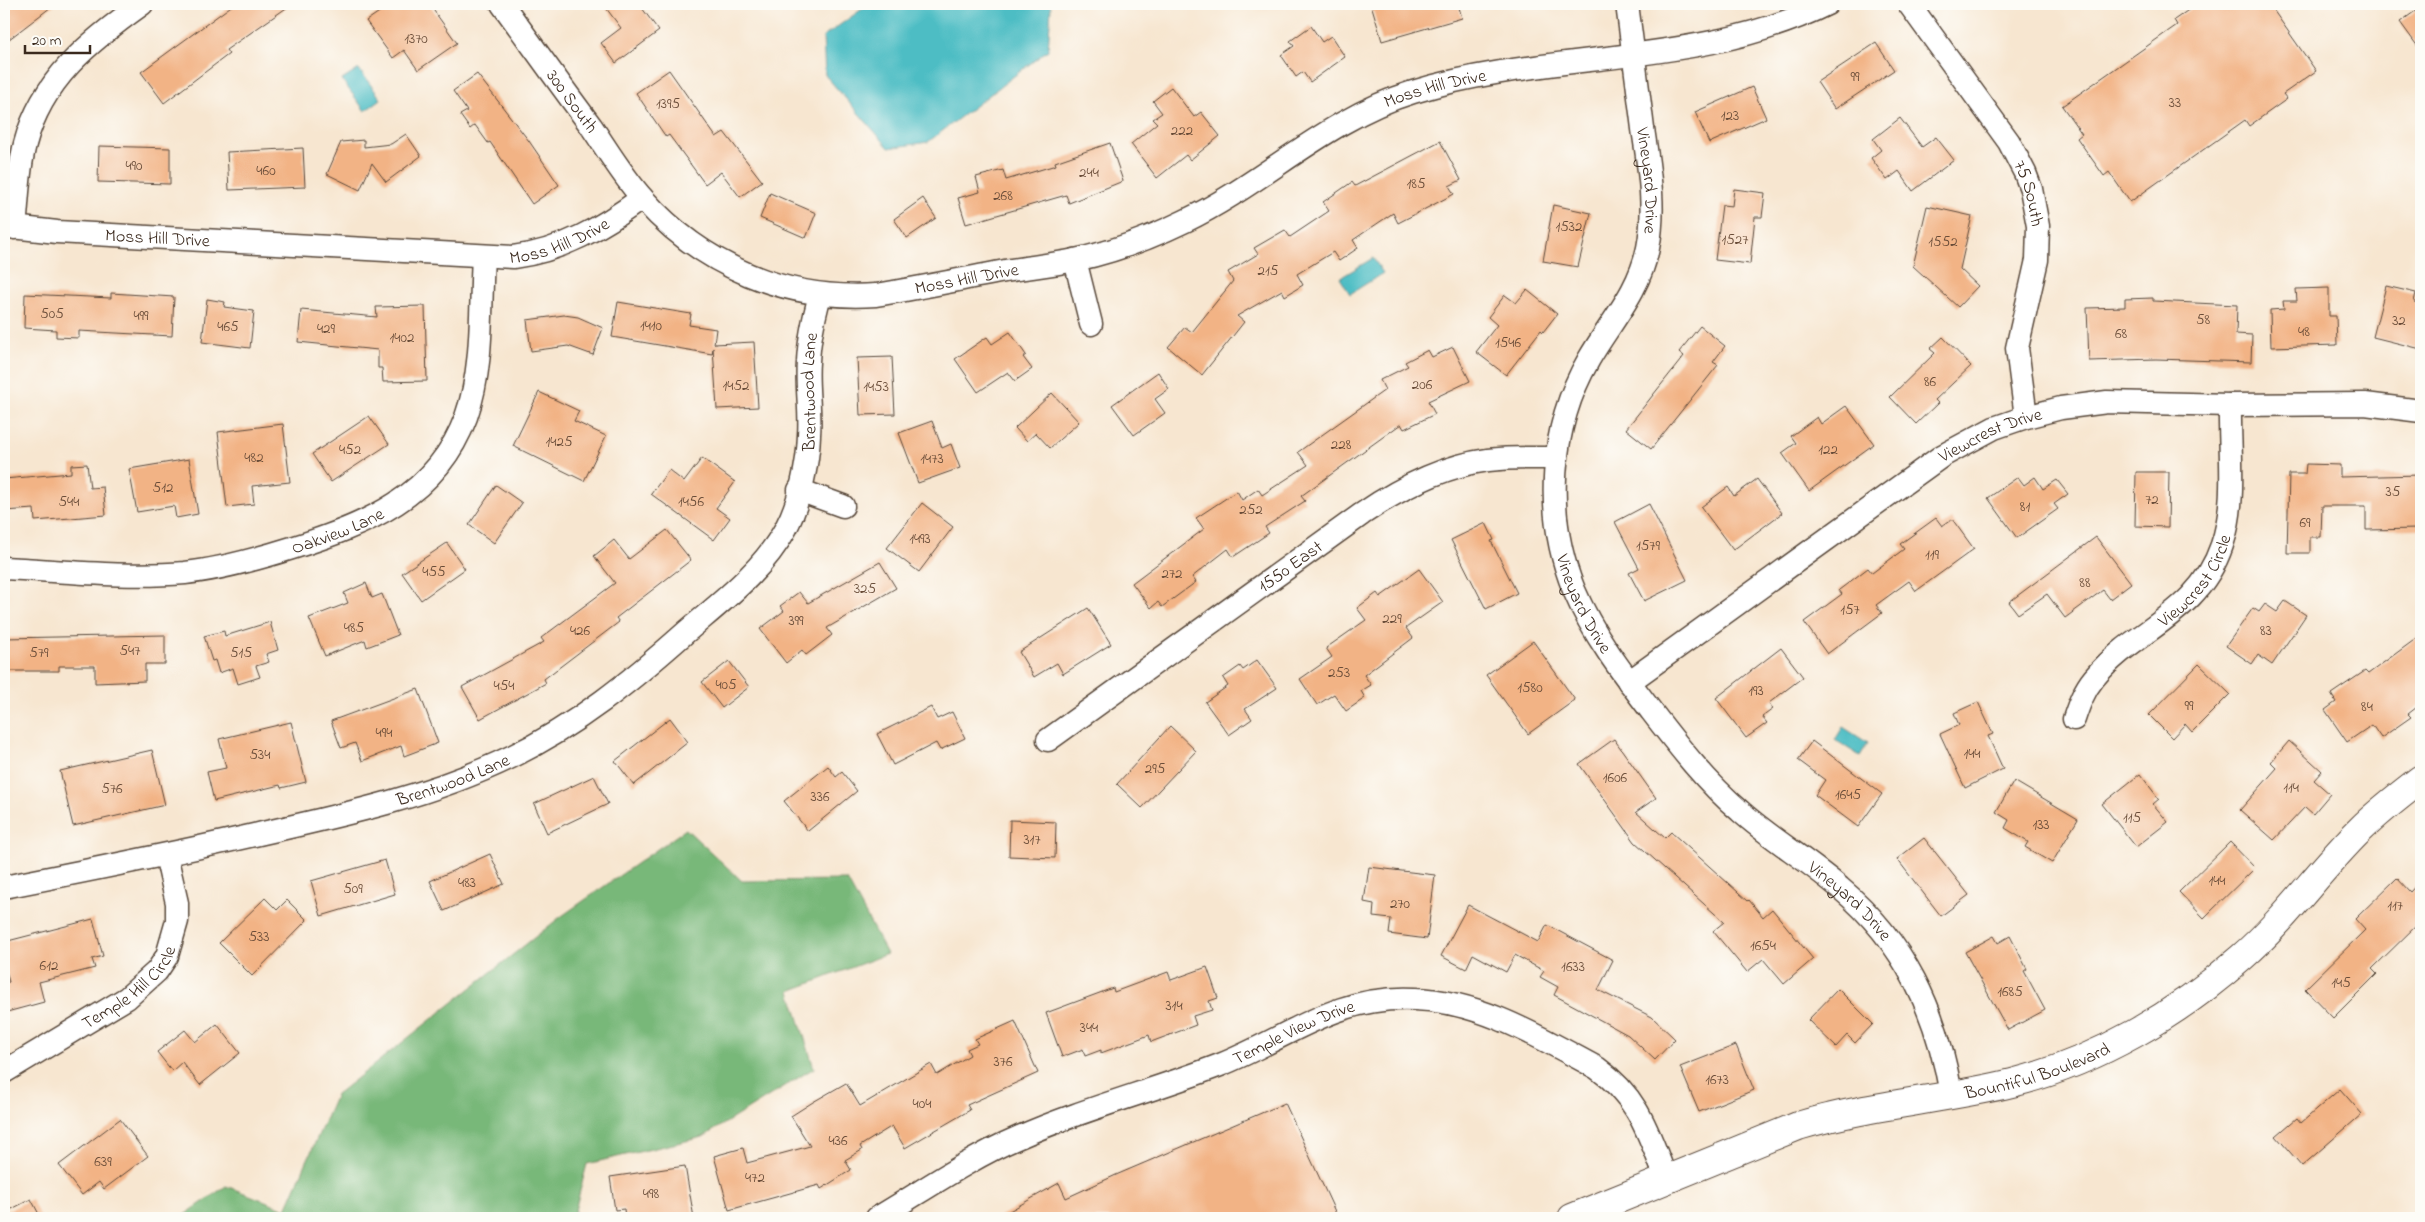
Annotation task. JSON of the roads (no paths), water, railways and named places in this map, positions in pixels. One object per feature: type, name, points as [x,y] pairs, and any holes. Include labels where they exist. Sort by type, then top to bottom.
[{"type":"main road","name":"Bountiful Boulevard","points":[[1572,1218],[1666,1178],[1807,1123],[1834,1115],[2012,1083],[2062,1067],[2138,1031],[2176,1007],[2242,957],[2360,830],[2421,779]]},
{"type":"street","points":[[10,227],[25,144],[45,94],[59,74],[90,43],[142,4]]},
{"type":"street","name":"300 South","points":[[502,4],[642,198]]},
{"type":"street","name":"Vineyard Drive","points":[[1627,4],[1651,189],[1652,216],[1647,251],[1634,290],[1589,358],[1579,378],[1562,428],[1557,458],[1555,511],[1566,564],[1585,613],[1629,682],[1685,755],[1756,826],[1841,888],[1880,930],[1897,952],[1924,997],[1941,1043],[1951,1094]]},
{"type":"street","name":"Moss Hill Drive","points":[[10,227],[57,232],[513,257],[556,247],[618,216],[642,198],[678,233],[723,263],[772,284],[820,295],[849,297],[876,295],[1075,260],[1147,238],[1185,221],[1241,190],[1320,135],[1347,119],[1410,93],[1490,72],[1708,43],[1749,33],[1805,14],[1827,4]]},
{"type":"street","name":"75 South","points":[[1909,4],[2009,142],[2031,189],[2038,226],[2037,260],[2017,348],[2026,417]]},
{"type":"street","name":"Oakview Lane","points":[[4,568],[156,574],[211,569],[257,559],[356,527],[398,504],[416,490],[441,461],[457,437],[470,406],[476,372],[483,256]]},
{"type":"street","points":[[1075,260],[1091,324]]},
{"type":"street","name":"Brentwood Lane","points":[[4,888],[329,819],[439,788],[512,756],[569,725],[627,684],[742,582],[776,544],[786,526],[799,490],[810,433],[809,347],[820,295]]},
{"type":"street","name":"Viewcrest Drive","points":[[1629,682],[1942,456],[1994,428],[2026,417],[2061,408],[2107,402],[2230,405],[2365,404],[2421,410]]},
{"type":"street","name":"Viewcrest Circle","points":[[2074,719],[2081,698],[2092,679],[2106,664],[2189,600],[2202,585],[2213,566],[2222,545],[2228,521],[2230,495],[2230,405]]},
{"type":"street","name":"1550 East","points":[[1048,740],[1354,520],[1402,488],[1468,463],[1508,458],[1557,458]]},
{"type":"street","points":[[799,490],[843,506]]},
{"type":"street","name":"Temple Hill Circle","points":[[4,1072],[128,998],[158,971],[167,956],[177,922],[177,903],[166,855]]},
{"type":"street","name":"Temple View Drive","points":[[877,1218],[1018,1137],[1220,1065],[1334,1010],[1364,1002],[1390,998],[1437,1001],[1479,1011],[1597,1068],[1611,1078],[1634,1104],[1643,1119],[1666,1178]]},
{"type":"water","points":[[869,4],[1049,4],[1051,7],[1048,50],[928,142],[889,148],[825,75],[823,37]]},
{"type":"water","points":[[359,69],[381,99],[365,111],[342,80]]},
{"type":"water","points":[[1373,258],[1383,273],[1350,294],[1340,278]]},
{"type":"water","points":[[1843,727],[1868,743],[1860,756],[1835,740]]}]
